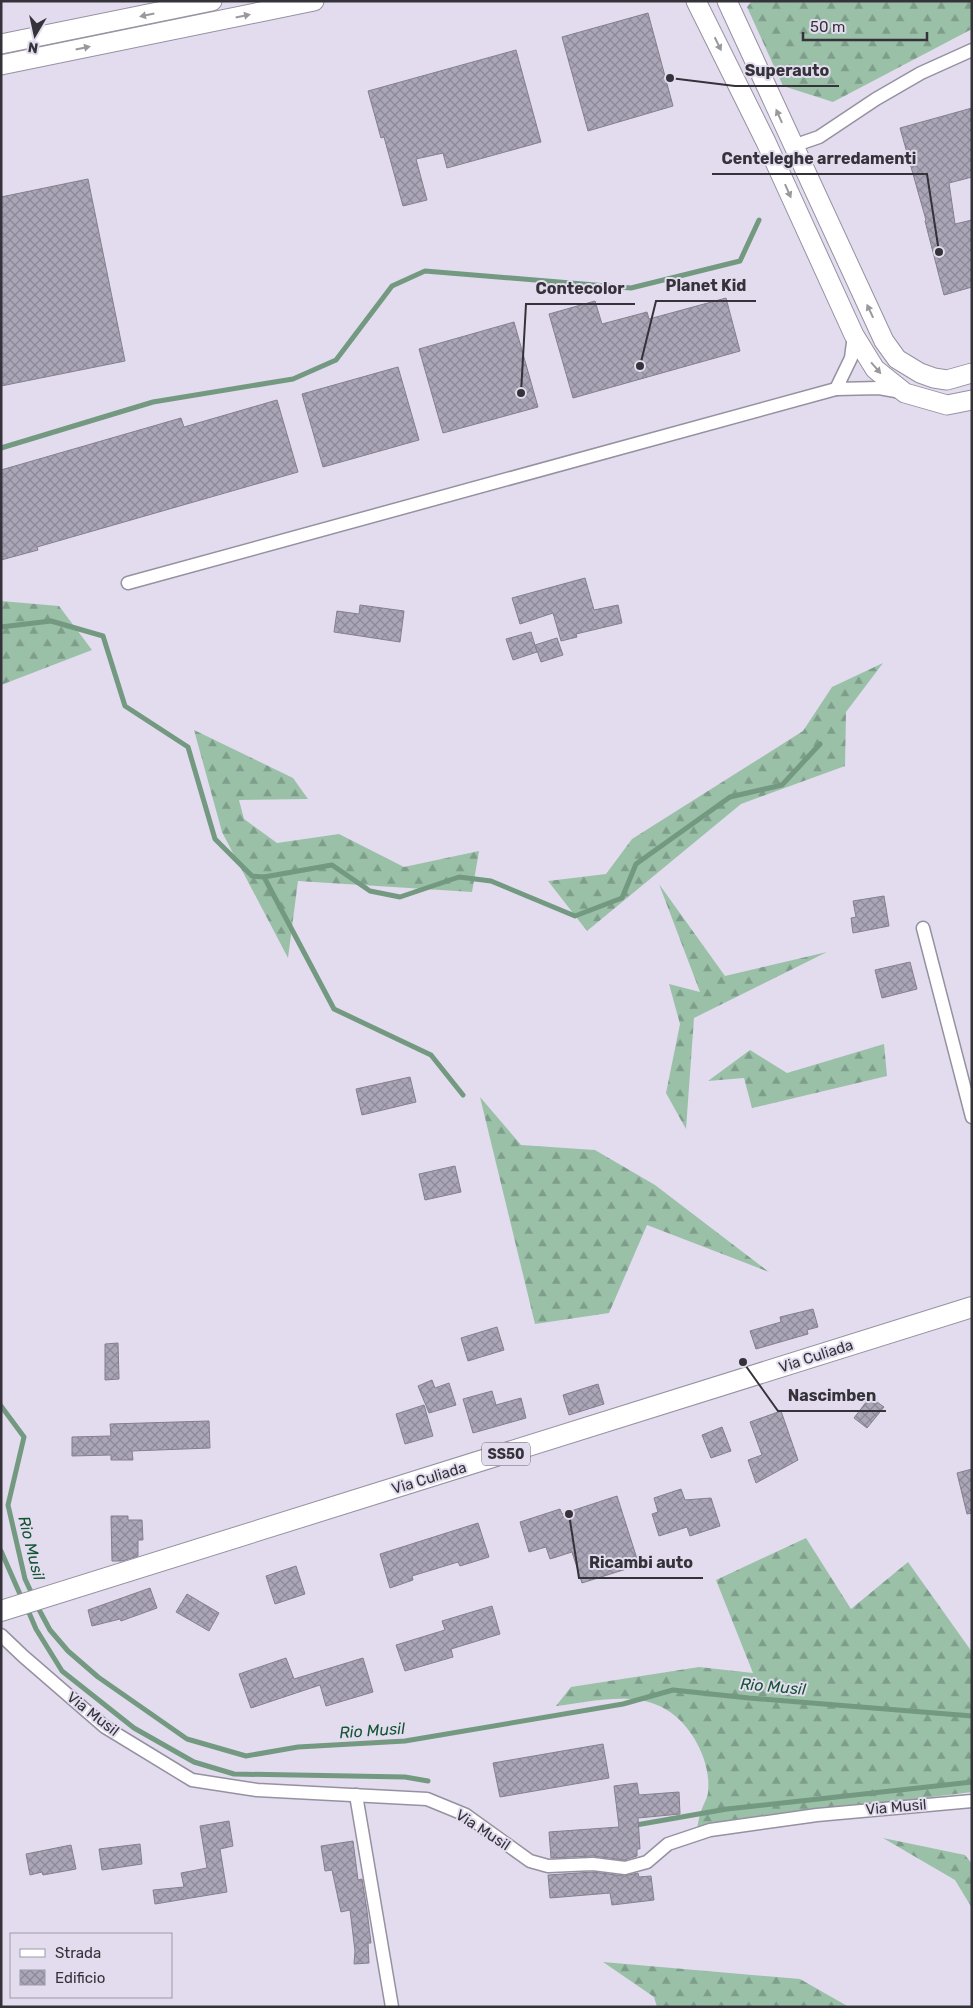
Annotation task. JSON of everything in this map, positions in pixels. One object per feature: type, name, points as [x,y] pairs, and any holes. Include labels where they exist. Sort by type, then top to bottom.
[{"type":"main road","name":"Via Culiada","points":[[2,1611],[972,1307]]},
{"type":"street","points":[[1,44],[212,1]]},
{"type":"street","points":[[1,65],[314,1]]},
{"type":"street","points":[[696,1],[766,142],[854,336],[875,369],[905,393]]},
{"type":"street","points":[[727,1],[884,341],[897,359],[920,373],[947,380],[972,373]]},
{"type":"street","points":[[793,146],[819,137],[876,99],[972,50]]},
{"type":"street","points":[[836,389],[851,358],[854,336]]},
{"type":"street","points":[[128,583],[836,389],[879,388],[905,393],[947,406],[972,400]]},
{"type":"street","points":[[923,928],[972,1117]]},
{"type":"street","name":"Via Musil","points":[[1,1635],[105,1727],[192,1780],[257,1790],[427,1799],[466,1815],[530,1861],[548,1866],[593,1864],[625,1868],[647,1862],[668,1844],[710,1830],[817,1815],[972,1801]]},
{"type":"street","points":[[356,1795],[392,2007]]},
{"type":"green space","points":[[752,1],[972,1],[972,29],[833,102],[783,86],[747,7]]},
{"type":"green space","points":[[1,601],[59,606],[92,650],[1,685]]},
{"type":"green space","points":[[883,663],[846,712],[845,766],[741,804],[587,931],[548,881],[606,874],[632,839],[803,731],[832,687]]},
{"type":"green space","points":[[194,730],[293,778],[308,799],[239,800],[244,819],[277,843],[339,834],[404,867],[479,851],[472,892],[298,881],[288,958],[222,832]]},
{"type":"green space","points":[[659,884],[725,976],[827,952],[694,1018],[686,1129],[666,1093],[680,1024],[669,984],[700,992]]},
{"type":"green space","points":[[884,1044],[887,1076],[752,1108],[744,1078],[708,1081],[750,1050],[787,1073]]},
{"type":"green space","points":[[480,1097],[521,1145],[595,1150],[655,1185],[769,1272],[647,1225],[609,1313],[535,1324]]},
{"type":"green space","points":[[806,1538],[851,1609],[908,1562],[972,1652],[972,1792],[779,1816],[697,1829],[700,1813],[708,1793],[707,1771],[698,1744],[681,1721],[666,1709],[650,1702],[632,1699],[595,1700],[556,1706],[571,1687],[699,1667],[753,1673],[716,1580]]},
{"type":"green space","points":[[883,1838],[965,1855],[972,1864],[972,1908],[955,1880]]},
{"type":"green space","points":[[603,1962],[800,1979],[849,2007],[657,2007],[654,1997]]},
{"type":"building","points":[[648,13],[673,106],[588,131],[562,37]]},
{"type":"building","points":[[516,50],[541,142],[447,168],[443,153],[416,159],[427,200],[403,206],[384,137],[381,138],[368,91]]},
{"type":"building","points":[[972,108],[972,177],[949,183],[955,224],[972,220],[972,287],[944,295],[926,220],[900,128]]},
{"type":"building","points":[[88,179],[125,361],[1,386],[1,197]]},
{"type":"building","points":[[726,298],[740,351],[573,398],[549,314],[595,301],[602,324],[647,312],[649,319]]},
{"type":"building","points":[[514,322],[538,407],[443,433],[419,349]]},
{"type":"building","points":[[398,367],[419,440],[323,467],[302,394]]},
{"type":"building","points":[[277,400],[298,472],[37,547],[38,550],[1,560],[1,470],[181,418],[184,427]]},
{"type":"building","points":[[585,578],[594,610],[618,605],[622,623],[576,634],[577,637],[561,641],[553,613],[520,624],[512,598]]},
{"type":"building","points":[[360,605],[404,611],[400,642],[334,632],[337,611],[359,614]]},
{"type":"building","points":[[531,632],[537,652],[513,660],[506,639]]},
{"type":"building","points":[[557,638],[563,655],[541,662],[535,645]]},
{"type":"building","points":[[884,896],[889,926],[853,933],[851,918],[856,917],[853,901]]},
{"type":"building","points":[[910,962],[917,989],[882,998],[875,970]]},
{"type":"building","points":[[410,1077],[416,1102],[362,1115],[356,1089]]},
{"type":"building","points":[[455,1166],[461,1192],[425,1200],[419,1174]]},
{"type":"building","points":[[813,1309],[818,1327],[807,1330],[808,1334],[756,1349],[750,1331],[781,1322],[780,1317]]},
{"type":"building","points":[[497,1327],[504,1350],[468,1361],[461,1338]]},
{"type":"building","points":[[118,1343],[119,1379],[105,1380],[105,1344]]},
{"type":"building","points":[[432,1380],[435,1388],[449,1383],[456,1405],[429,1413],[418,1386]]},
{"type":"building","points":[[598,1384],[604,1404],[569,1415],[563,1395]]},
{"type":"building","points":[[492,1391],[496,1405],[521,1398],[526,1418],[473,1433],[463,1399]]},
{"type":"building","points":[[870,1397],[884,1407],[867,1428],[854,1418]]},
{"type":"building","points":[[424,1405],[433,1436],[405,1444],[396,1414]]},
{"type":"building","points":[[781,1411],[798,1460],[756,1483],[748,1460],[762,1455],[750,1422]]},
{"type":"building","points":[[209,1421],[210,1448],[132,1451],[133,1460],[111,1460],[111,1455],[72,1456],[72,1437],[111,1436],[110,1424]]},
{"type":"building","points":[[722,1427],[731,1451],[711,1458],[702,1435]]},
{"type":"building","points":[[972,1469],[972,1513],[967,1514],[957,1473]]},
{"type":"building","points":[[681,1489],[685,1500],[711,1498],[720,1526],[690,1536],[687,1527],[659,1536],[652,1514],[658,1512],[654,1498]]},
{"type":"building","points":[[617,1496],[639,1565],[582,1583],[572,1552],[550,1559],[546,1547],[529,1552],[520,1522],[560,1509],[562,1514]]},
{"type":"building","points":[[111,1516],[128,1516],[128,1520],[142,1520],[143,1540],[138,1540],[138,1556],[122,1561],[112,1561]]},
{"type":"building","points":[[478,1523],[489,1557],[460,1566],[458,1562],[412,1576],[413,1580],[390,1588],[380,1554]]},
{"type":"building","points":[[296,1566],[305,1594],[275,1604],[266,1576]]},
{"type":"building","points":[[150,1588],[157,1608],[121,1621],[120,1619],[92,1626],[88,1610]]},
{"type":"building","points":[[187,1594],[219,1613],[209,1631],[176,1612]]},
{"type":"building","points":[[492,1606],[500,1634],[451,1649],[453,1657],[405,1671],[396,1645],[445,1630],[442,1621]]},
{"type":"building","points":[[286,1658],[294,1679],[363,1658],[373,1692],[326,1706],[320,1685],[251,1708],[239,1674]]},
{"type":"building","points":[[603,1744],[609,1778],[500,1797],[493,1763]]},
{"type":"building","points":[[637,1783],[639,1795],[679,1792],[680,1814],[638,1818],[640,1849],[637,1849],[637,1856],[624,1860],[593,1856],[551,1858],[549,1832],[619,1827],[614,1786]]},
{"type":"building","points":[[229,1821],[233,1846],[220,1849],[227,1892],[155,1904],[153,1890],[184,1887],[181,1873],[207,1868],[200,1826]]},
{"type":"building","points":[[353,1841],[358,1880],[362,1879],[367,1911],[371,1943],[368,1943],[369,1963],[354,1964],[355,1951],[350,1910],[341,1912],[332,1870],[325,1871],[321,1846]]},
{"type":"building","points":[[140,1844],[142,1864],[102,1870],[99,1849]]},
{"type":"building","points":[[71,1845],[76,1869],[43,1875],[42,1872],[30,1875],[26,1854]]},
{"type":"building","points":[[593,1872],[624,1876],[638,1873],[639,1877],[651,1876],[654,1900],[612,1905],[610,1893],[550,1898],[548,1875]]},
{"type":"waterway","points":[[1,448],[153,402],[293,379],[336,360],[392,286],[425,271],[631,288],[740,261],[759,220]]},
{"type":"waterway","points":[[1,627],[51,621],[103,636],[125,706],[188,747],[215,839],[252,876],[264,877],[332,865],[370,891],[400,897],[459,877],[491,881],[575,916],[622,898],[636,864],[730,797],[782,785],[820,744]]},
{"type":"waterway","points":[[264,877],[334,1009],[431,1055],[463,1095]]},
{"type":"waterway","name":"Rio Musil","points":[[1,1406],[24,1437],[8,1505],[25,1579],[33,1596]]},
{"type":"waterway","points":[[1,1551],[23,1601]]},
{"type":"waterway","name":"Rio Musil","points":[[36,1604],[50,1630],[68,1651],[98,1677],[187,1739],[246,1756],[298,1747],[405,1741],[623,1704],[673,1690],[972,1716]]},
{"type":"waterway","points":[[27,1608],[36,1629],[62,1671],[134,1728],[194,1762],[234,1774],[405,1777],[428,1781]]},
{"type":"waterway","points":[[636,1825],[727,1809],[972,1782]]},
{"type":"place","name":"Superauto","points":[[670,78]]},
{"type":"place","name":"Centeleghe arredamenti","points":[[939,252]]},
{"type":"place","name":"Planet Kid","points":[[640,366]]},
{"type":"place","name":"Contecolor","points":[[521,393]]},
{"type":"place","name":"Nascimben","points":[[743,1362]]},
{"type":"place","name":"Ricambi auto","points":[[569,1514]]}]
